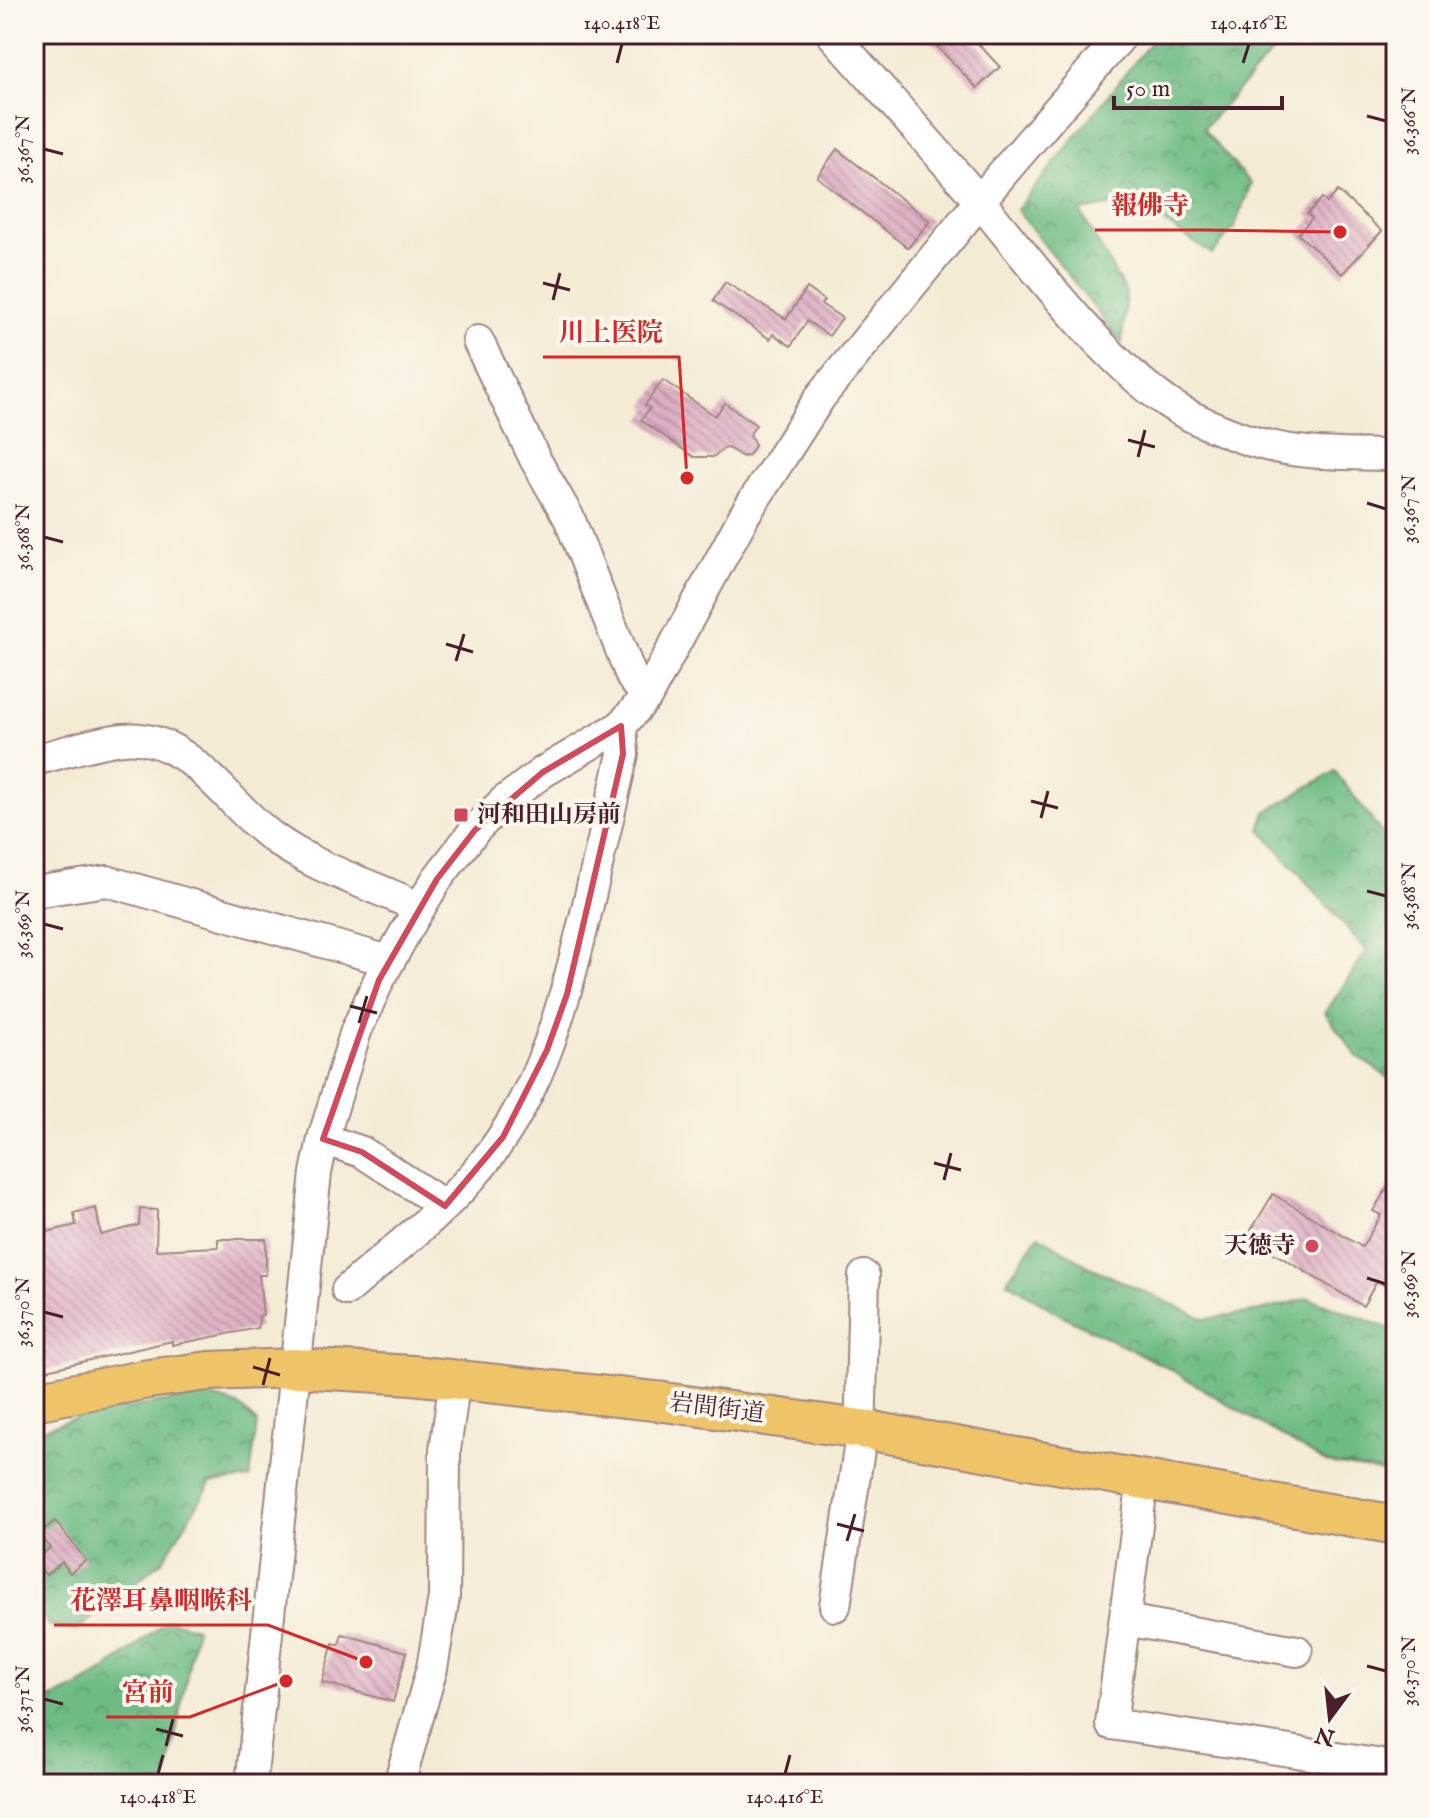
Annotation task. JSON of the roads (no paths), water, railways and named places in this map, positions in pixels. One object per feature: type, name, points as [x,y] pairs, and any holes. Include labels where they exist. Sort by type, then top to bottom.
[{"type":"main road","name":"岩間街道","points":[[34,1401],[177,1374],[296,1368],[455,1379],[695,1406],[861,1429],[1396,1525]]},
{"type":"street","points":[[832,34],[1049,285],[1145,386],[1171,405],[1247,440],[1287,450],[1328,455],[1396,455]]},
{"type":"street","points":[[251,1784],[314,1189],[323,1139],[356,1031],[389,961],[437,879],[475,830],[503,802],[543,772],[621,726],[647,696],[745,514],[821,396],[1123,34]]},
{"type":"street","points":[[478,341],[535,459],[569,518],[632,678],[647,696]]},
{"type":"street","points":[[347,1290],[445,1206],[485,1162],[503,1137],[547,1050],[567,994],[623,754],[621,726]]},
{"type":"street","points":[[34,760],[122,739],[149,739],[194,763],[271,836],[314,861],[420,908]]},
{"type":"street","points":[[34,892],[107,881],[389,961]]},
{"type":"street","points":[[323,1139],[362,1152],[445,1206]]},
{"type":"street","points":[[835,1606],[861,1429],[864,1276]]},
{"type":"street","points":[[399,1784],[432,1668],[444,1597],[445,1450],[455,1379]]},
{"type":"street","points":[[1143,1479],[1111,1724],[1396,1767]]},
{"type":"street","points":[[1125,1620],[1297,1651]]},
{"type":"place","name":"報佛寺","points":[[1340,232]]},
{"type":"place","name":"川上医院","points":[[687,478]]},
{"type":"place","name":"河和田山房前","points":[[461,815]]},
{"type":"place","name":"天徳寺","points":[[1312,1246]]},
{"type":"place","name":"花澤耳鼻咽喉科","points":[[366,1662]]},
{"type":"place","name":"宮前","points":[[286,1681]]}]
